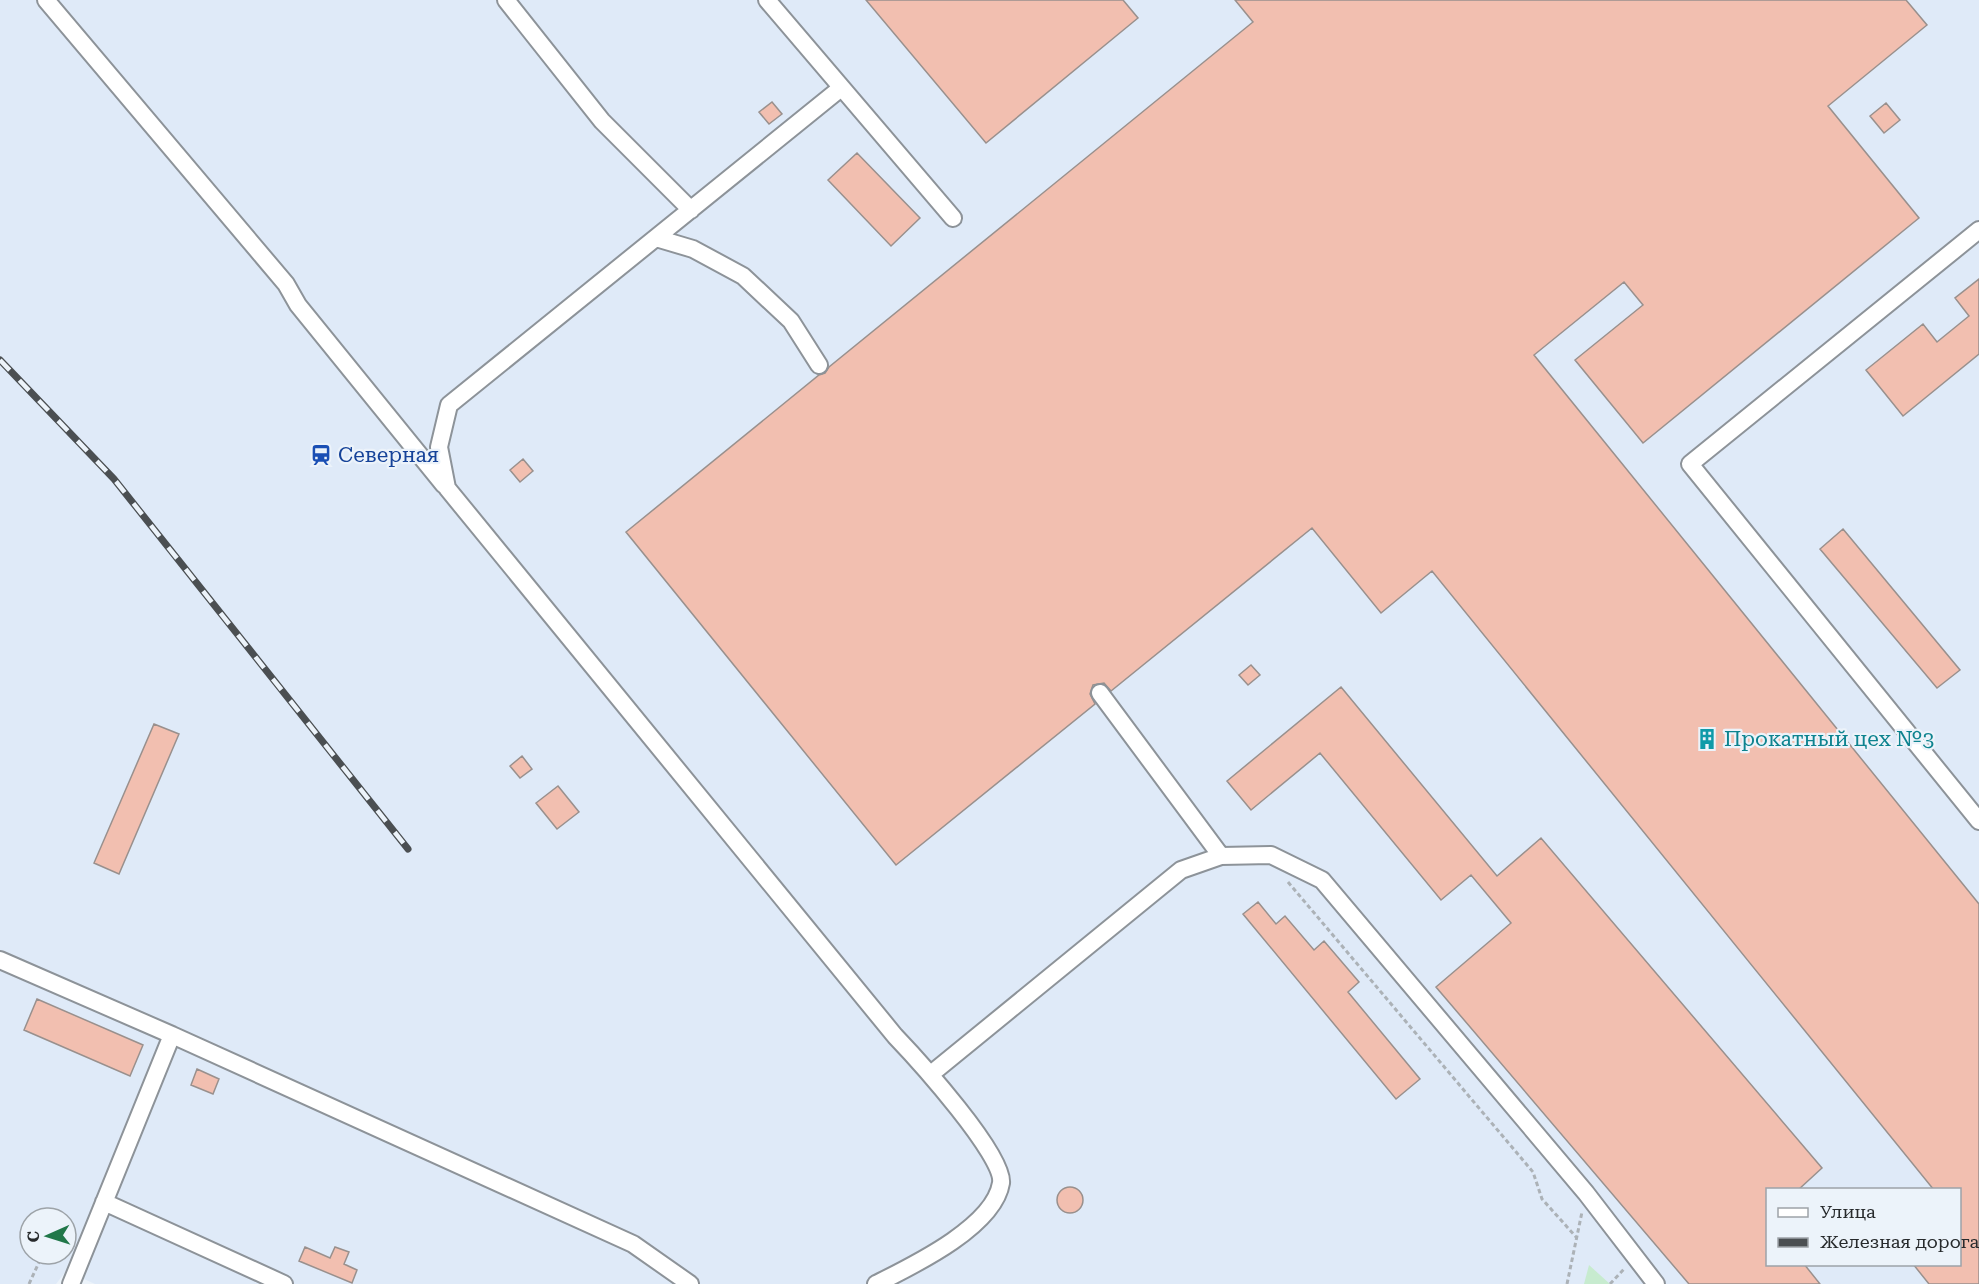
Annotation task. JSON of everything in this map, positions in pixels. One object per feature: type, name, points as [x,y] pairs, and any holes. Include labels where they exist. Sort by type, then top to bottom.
[{"type":"lane","points":[[46,0],[286,284],[298,305],[447,488],[888,1027],[932,1074],[996,1161],[1001,1181],[993,1204],[940,1252],[876,1284]]},
{"type":"lane","points":[[506,0],[602,121],[690,210]]},
{"type":"lane","points":[[767,0],[953,218]]},
{"type":"lane","points":[[447,488],[439,447],[449,405],[841,88]]},
{"type":"lane","points":[[1979,230],[1690,464],[1979,821]]},
{"type":"lane","points":[[656,238],[693,249],[743,276],[791,321],[819,365]]},
{"type":"lane","points":[[1100,693],[1221,856]]},
{"type":"lane","points":[[932,1074],[1181,870],[1221,856],[1271,855],[1322,880],[1586,1193],[1656,1284]]},
{"type":"lane","points":[[0,960],[172,1035],[633,1244],[690,1284]]},
{"type":"lane","points":[[71,1284],[172,1035]]},
{"type":"lane","points":[[104,1202],[284,1284]]},
{"type":"path","points":[[1265,855],[1533,1172],[1542,1199],[1577,1238]]},
{"type":"path","points":[[1567,1284],[1586,1193]]},
{"type":"path","points":[[1610,1284],[1636,1257]]},
{"type":"path","points":[[28,1284],[37,1266]]},
{"type":"shaded area","points":[[0,0],[1979,0],[1979,1284],[95,1284],[66,1271],[56,1284],[0,1284]]},
{"type":"green space","points":[[1589,1265],[1610,1284],[1584,1284]]},
{"type":"building","points":[[866,0],[1123,0],[1138,18],[986,143]]},
{"type":"building","name":"Прокатный цех №3","points":[[1235,0],[1906,0],[1927,25],[1828,106],[1919,218],[1643,443],[1575,360],[1643,305],[1624,282],[1534,355],[1979,904],[1979,1284],[1929,1284],[1915,1266],[1961,1266],[1961,1188],[1932,1188],[1432,571],[1381,613],[1312,528],[1111,691],[1104,683],[1093,685],[1090,694],[1095,704],[896,865],[626,532],[819,375],[825,373],[829,367],[1253,22]]},
{"type":"building","points":[[772,102],[782,114],[769,124],[759,112]]},
{"type":"building","points":[[1886,103],[1900,120],[1884,133],[1870,116]]},
{"type":"building","points":[[857,153],[920,218],[891,246],[828,180]]},
{"type":"building","points":[[1979,279],[1979,354],[1903,416],[1866,370],[1923,324],[1937,342],[1969,316],[1955,298]]},
{"type":"building","points":[[523,459],[533,471],[520,482],[510,470]]},
{"type":"building","points":[[1843,529],[1960,670],[1937,688],[1820,549]]},
{"type":"building","points":[[1251,665],[1260,675],[1248,685],[1239,675]]},
{"type":"building","points":[[1341,687],[1497,876],[1541,838],[1822,1168],[1800,1188],[1766,1188],[1766,1266],[1806,1266],[1820,1284],[1689,1284],[1436,987],[1511,923],[1471,875],[1441,900],[1320,753],[1251,810],[1227,781]]},
{"type":"building","points":[[154,724],[179,734],[119,874],[94,863]]},
{"type":"building","points":[[522,756],[532,769],[520,778],[510,766]]},
{"type":"building","points":[[558,786],[579,812],[557,829],[536,803]]},
{"type":"building","points":[[1258,902],[1276,924],[1285,916],[1314,950],[1324,941],[1359,982],[1348,992],[1420,1079],[1396,1099],[1243,914]]},
{"type":"building","points":[[37,999],[143,1045],[130,1076],[24,1030]]},
{"type":"building","points":[[197,1069],[219,1079],[213,1094],[191,1085]]},
{"type":"building","points":[[1070,1187],[1079,1191],[1083,1200],[1079,1209],[1070,1213],[1061,1209],[1057,1200],[1061,1191]]},
{"type":"building","points":[[305,1247],[330,1258],[335,1247],[349,1252],[344,1264],[357,1270],[352,1283],[299,1261]]},
{"type":"railway","points":[[0,360],[114,479],[408,849]]},
{"type":"place","name":"Северная","points":[[321,455]]},
{"type":"place","name":"Прокатный цех №3","points":[[1707,739]]}]
